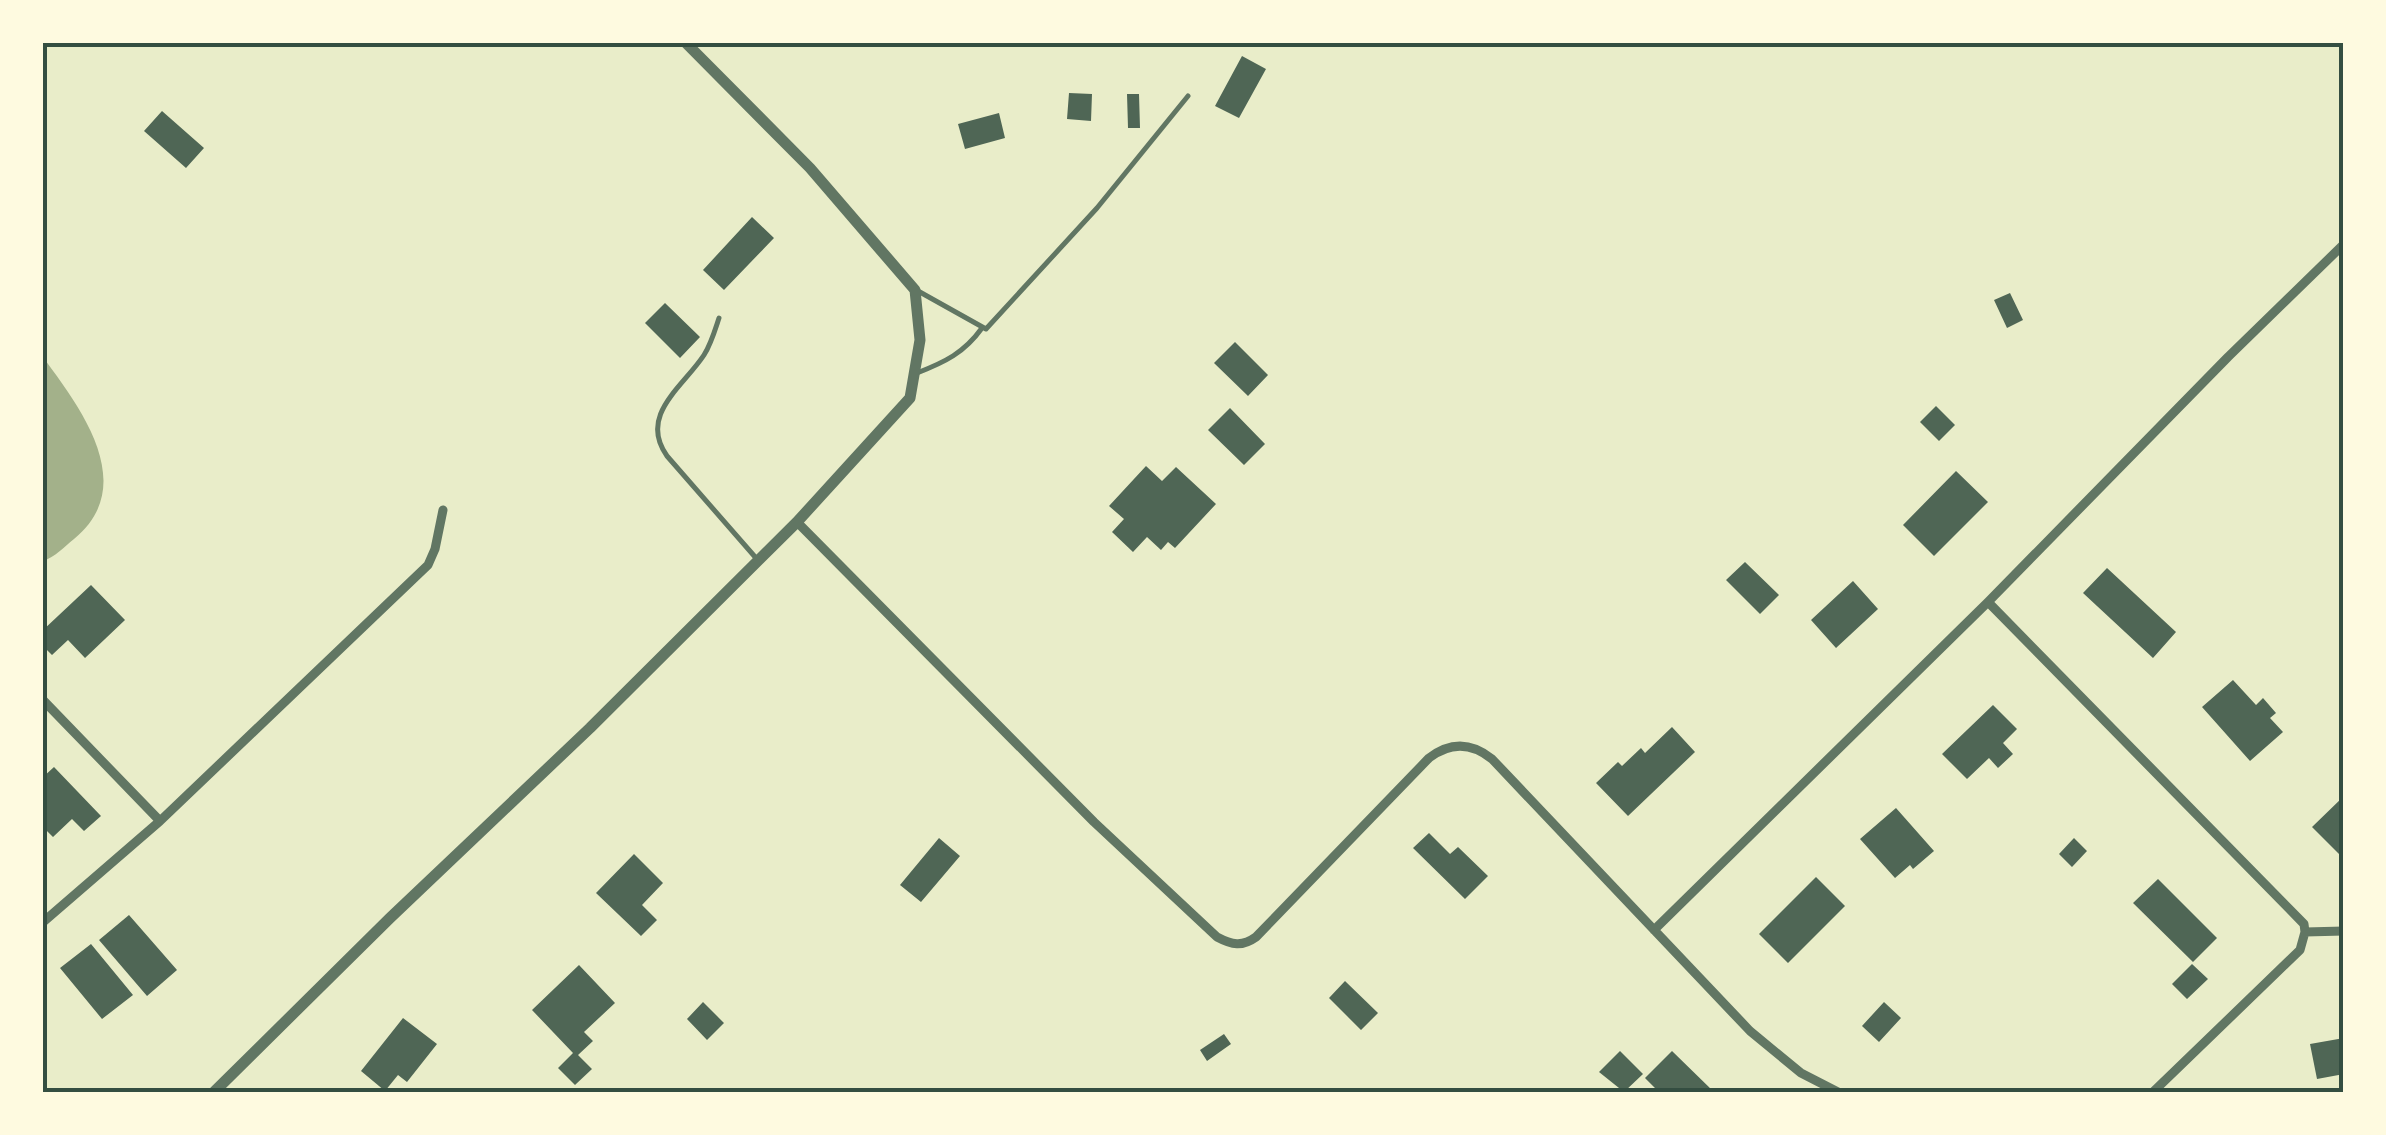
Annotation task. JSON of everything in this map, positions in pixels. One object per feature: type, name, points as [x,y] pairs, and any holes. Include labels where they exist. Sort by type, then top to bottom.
[{"type":"street","points":[[214,1092],[797,522],[910,398],[920,340],[915,290],[810,168],[685,42]]},
{"type":"street","points":[[1654,930],[2344,244]]},
{"type":"street","points":[[42,922],[160,820],[428,565],[436,549],[444,510]]},
{"type":"street","points":[[797,522],[1094,822],[1217,937],[1238,945],[1256,938],[1416,770],[1441,749],[1454,746],[1481,750],[1772,1051],[1800,1073],[1838,1092]]},
{"type":"street","points":[[1988,602],[2299,917],[2305,932],[2300,950],[2153,1092]]},
{"type":"street","points":[[42,700],[160,820]]},
{"type":"street","points":[[2305,932],[2344,932]]},
{"type":"lane","points":[[915,290],[986,330],[1098,208],[1188,96]]},
{"type":"lane","points":[[719,318],[704,354],[677,388],[656,429],[658,444],[758,560]]},
{"type":"lane","points":[[914,374],[950,360],[969,346],[982,328]]},
{"type":"shaded area","points":[[42,356],[86,422],[103,471],[102,495],[93,518],[74,539],[43,561]]},
{"type":"building","points":[[1242,56],[1266,69],[1239,118],[1215,106]]},
{"type":"building","points":[[1069,93],[1092,94],[1091,121],[1067,119]]},
{"type":"building","points":[[1127,94],[1139,94],[1140,128],[1128,128]]},
{"type":"building","points":[[162,111],[204,148],[186,168],[144,131]]},
{"type":"building","points":[[999,113],[1005,138],[965,149],[958,124]]},
{"type":"building","points":[[752,217],[774,238],[724,290],[703,270]]},
{"type":"building","points":[[2010,293],[2023,320],[2007,328],[1994,300]]},
{"type":"building","points":[[665,303],[700,337],[680,358],[645,323]]},
{"type":"building","points":[[1235,342],[1268,375],[1248,396],[1214,363]]},
{"type":"building","points":[[1936,406],[1955,425],[1939,441],[1920,422]]},
{"type":"building","points":[[1230,408],[1265,444],[1244,465],[1208,430]]},
{"type":"building","points":[[1146,466],[1162,481],[1176,467],[1216,504],[1175,548],[1168,542],[1161,550],[1147,537],[1133,552],[1112,532],[1124,519],[1109,506]]},
{"type":"building","points":[[1956,471],[1988,502],[1934,556],[1903,525]]},
{"type":"building","points":[[1745,562],[1779,595],[1760,614],[1726,580]]},
{"type":"building","points":[[2107,568],[2176,632],[2153,658],[2083,593]]},
{"type":"building","points":[[1853,581],[1878,609],[1836,648],[1811,620]]},
{"type":"building","points":[[91,585],[125,620],[85,658],[68,640],[52,655],[42,645],[42,631]]},
{"type":"building","points":[[2233,680],[2256,705],[2263,698],[2276,713],[2270,718],[2283,732],[2250,761],[2202,707]]},
{"type":"building","points":[[1993,705],[2017,729],[2003,743],[2013,754],[1998,768],[1989,758],[1967,779],[1942,754]]},
{"type":"building","points":[[1672,727],[1695,752],[1628,816],[1596,783],[1618,762],[1622,766],[1641,748],[1645,753]]},
{"type":"building","points":[[54,767],[101,816],[84,831],[72,819],[53,837],[42,826],[42,778]]},
{"type":"building","points":[[2344,796],[2344,859],[2312,827]]},
{"type":"building","points":[[1896,808],[1934,851],[1895,878],[1860,839]]},
{"type":"building","points":[[1429,833],[1450,854],[1458,847],[1488,876],[1465,899],[1413,848]]},
{"type":"building","points":[[939,838],[960,856],[921,902],[900,885]]},
{"type":"building","points":[[2074,838],[2087,851],[2072,867],[2059,854]]},
{"type":"building","points":[[634,854],[663,883],[642,905],[657,920],[641,936],[596,893]]},
{"type":"building","points":[[1816,877],[1845,906],[1788,963],[1759,934]]},
{"type":"building","points":[[2158,879],[2217,938],[2193,962],[2133,903]]},
{"type":"building","points":[[129,915],[177,970],[147,996],[99,940]]},
{"type":"building","points":[[91,944],[133,995],[102,1019],[60,968]]},
{"type":"building","points":[[2192,964],[2208,979],[2187,999],[2172,984]]},
{"type":"building","points":[[579,965],[615,1003],[584,1032],[593,1041],[578,1055],[592,1069],[575,1085],[558,1068],[573,1053],[532,1010]]},
{"type":"building","points":[[1345,981],[1378,1013],[1361,1030],[1329,998]]},
{"type":"building","points":[[703,1002],[724,1023],[707,1040],[687,1019]]},
{"type":"building","points":[[1884,1002],[1901,1018],[1879,1042],[1862,1026]]},
{"type":"building","points":[[403,1018],[437,1044],[407,1082],[398,1075],[385,1091],[361,1071]]},
{"type":"building","points":[[1224,1034],[1231,1044],[1207,1061],[1200,1050]]},
{"type":"building","points":[[2344,1038],[2344,1074],[2317,1079],[2310,1044]]},
{"type":"building","points":[[1620,1051],[1643,1074],[1624,1092],[1599,1072]]},
{"type":"building","points":[[1672,1051],[1714,1092],[1659,1092],[1645,1078]]}]
